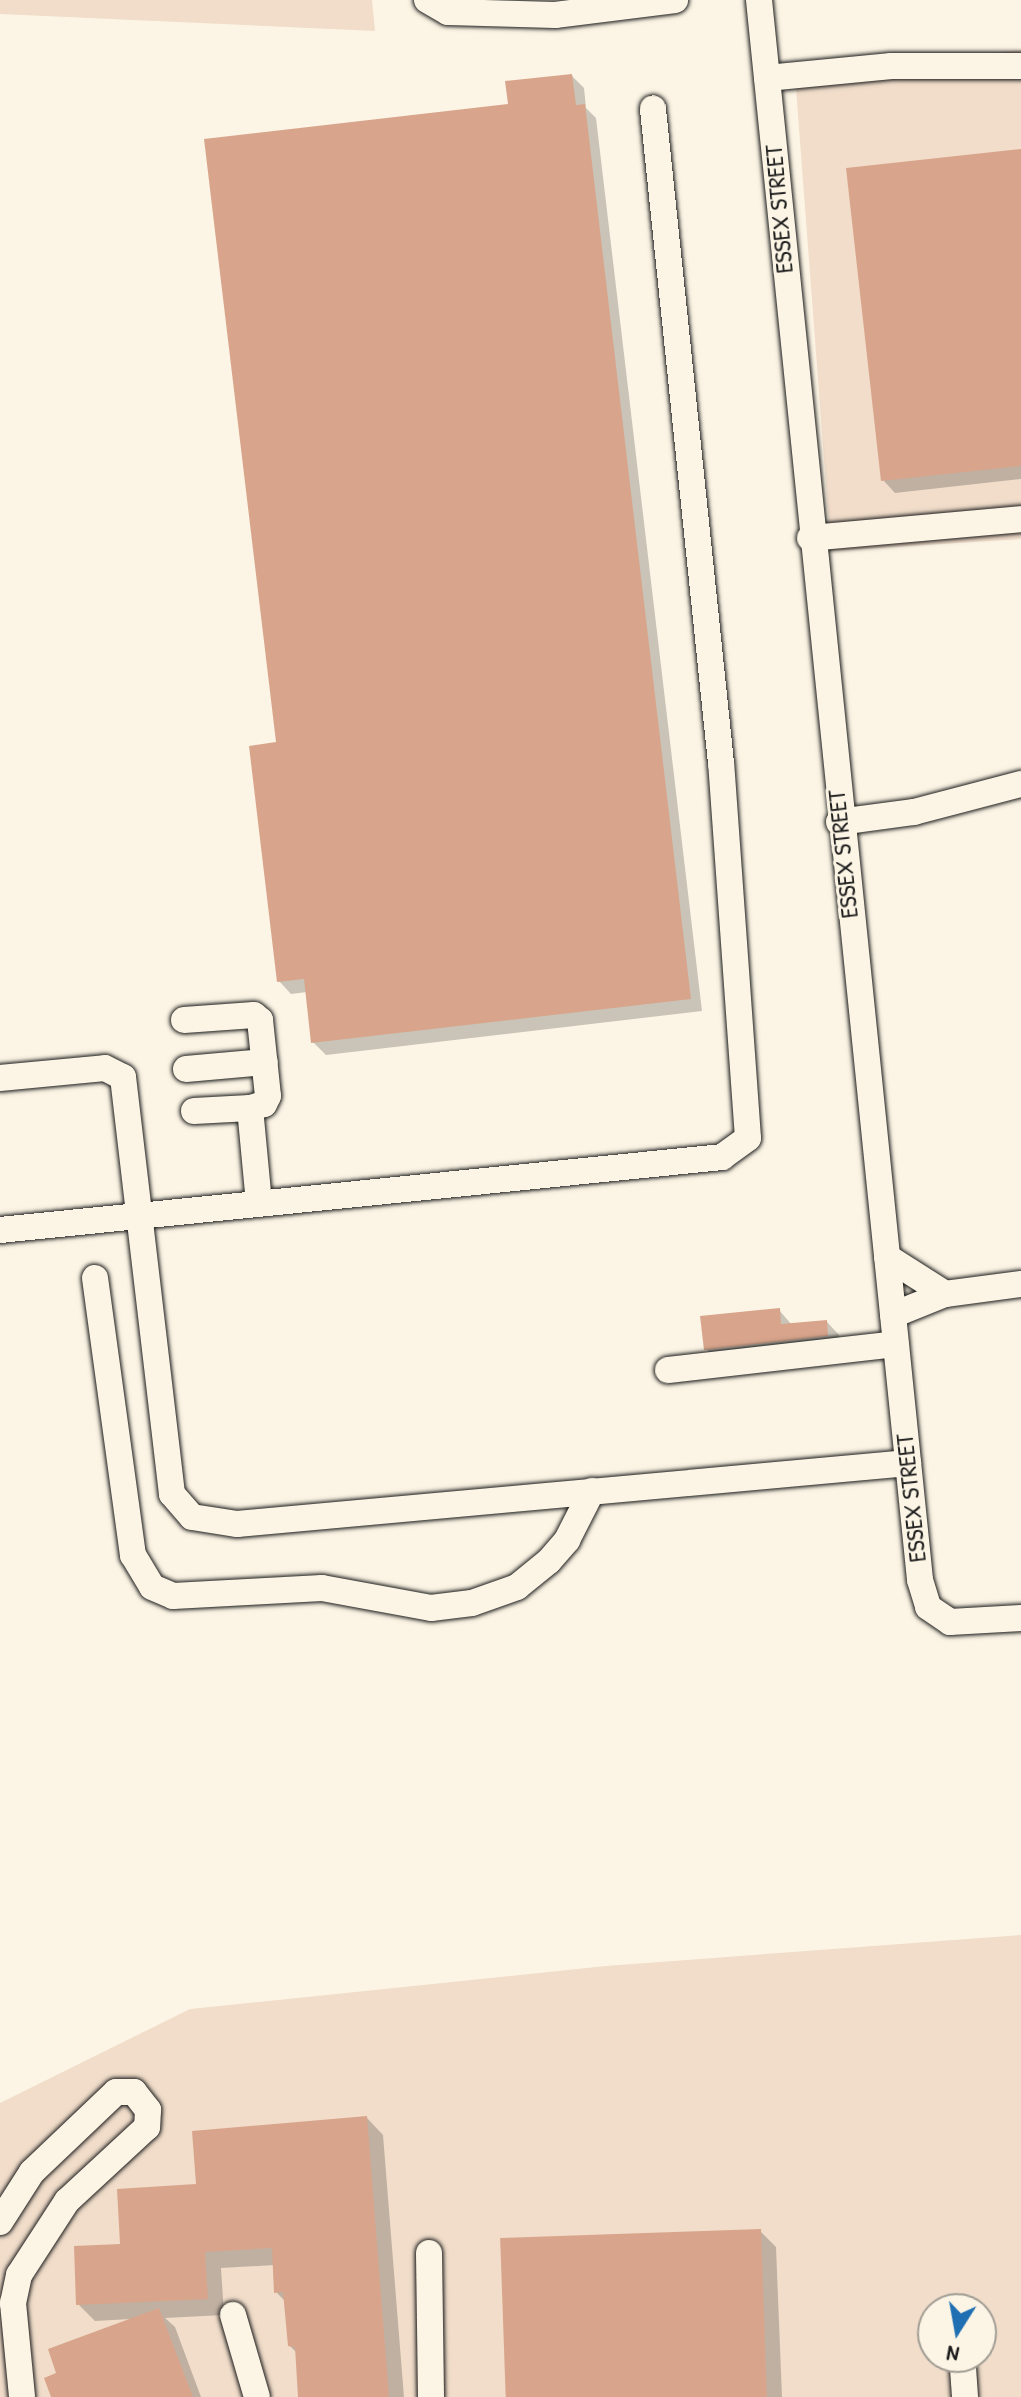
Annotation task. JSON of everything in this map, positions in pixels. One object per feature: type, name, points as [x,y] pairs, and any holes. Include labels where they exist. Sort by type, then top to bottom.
[{"type":"street","points":[[427,0],[448,12],[555,15],[675,0]]},
{"type":"street","name":"ESSEX STREET","points":[[759,0],[810,538],[920,1580],[928,1607],[943,1619],[961,1624],[1021,1618]]},
{"type":"street","points":[[767,78],[891,66],[1021,66]]},
{"type":"street","points":[[0,1230],[722,1157],[748,1138],[721,763],[653,109]]},
{"type":"street","points":[[810,538],[1021,519]]},
{"type":"street","points":[[839,822],[914,812],[1021,784]]},
{"type":"street","points":[[184,1020],[254,1015],[260,1020],[265,1062],[266,1101],[250,1108],[194,1111]]},
{"type":"street","points":[[186,1069],[265,1062]]},
{"type":"street","points":[[0,1078],[105,1068],[123,1077],[143,1217],[172,1494],[192,1517],[237,1524],[908,1463]]},
{"type":"street","points":[[250,1108],[259,1204]]},
{"type":"street","points":[[887,1257],[945,1294]]},
{"type":"street","points":[[95,1278],[133,1555],[152,1587],[173,1596],[322,1588],[431,1608],[472,1603],[517,1587],[549,1561],[567,1540],[592,1491]]},
{"type":"street","points":[[893,1315],[945,1294],[1021,1284]]},
{"type":"street","points":[[668,1370],[896,1344]]},
{"type":"street","points":[[0,2222],[32,2172],[116,2092],[134,2092],[148,2110],[147,2127],[67,2201],[19,2275],[13,2303],[22,2397]]},
{"type":"street","points":[[429,2253],[431,2397]]},
{"type":"street","points":[[233,2315],[257,2397]]},
{"type":"street","points":[[963,2373],[965,2397]]},
{"type":"shaded area","points":[[0,0],[372,0],[375,31],[0,14]]},
{"type":"shaded area","points":[[1021,50],[1021,539],[831,551],[794,62],[924,59]]},
{"type":"shaded area","points":[[1021,1935],[1021,2397],[0,2397],[0,2103],[190,2009],[606,1966]]},
{"type":"building","points":[[572,74],[576,105],[585,104],[691,999],[311,1043],[304,979],[277,982],[249,746],[276,742],[204,139],[508,104],[505,81]]},
{"type":"building","points":[[1021,149],[1021,466],[881,481],[846,168]]},
{"type":"building","points":[[780,1308],[781,1324],[827,1320],[828,1336],[704,1350],[700,1316]]},
{"type":"building","points":[[367,2116],[389,2397],[298,2397],[295,2347],[288,2346],[283,2292],[274,2293],[272,2248],[205,2252],[208,2299],[76,2305],[74,2246],[120,2244],[117,2189],[196,2184],[192,2131]]},
{"type":"building","points":[[761,2229],[767,2397],[506,2397],[500,2238]]},
{"type":"building","points":[[159,2308],[193,2397],[51,2397],[44,2378],[56,2373],[48,2349]]}]
